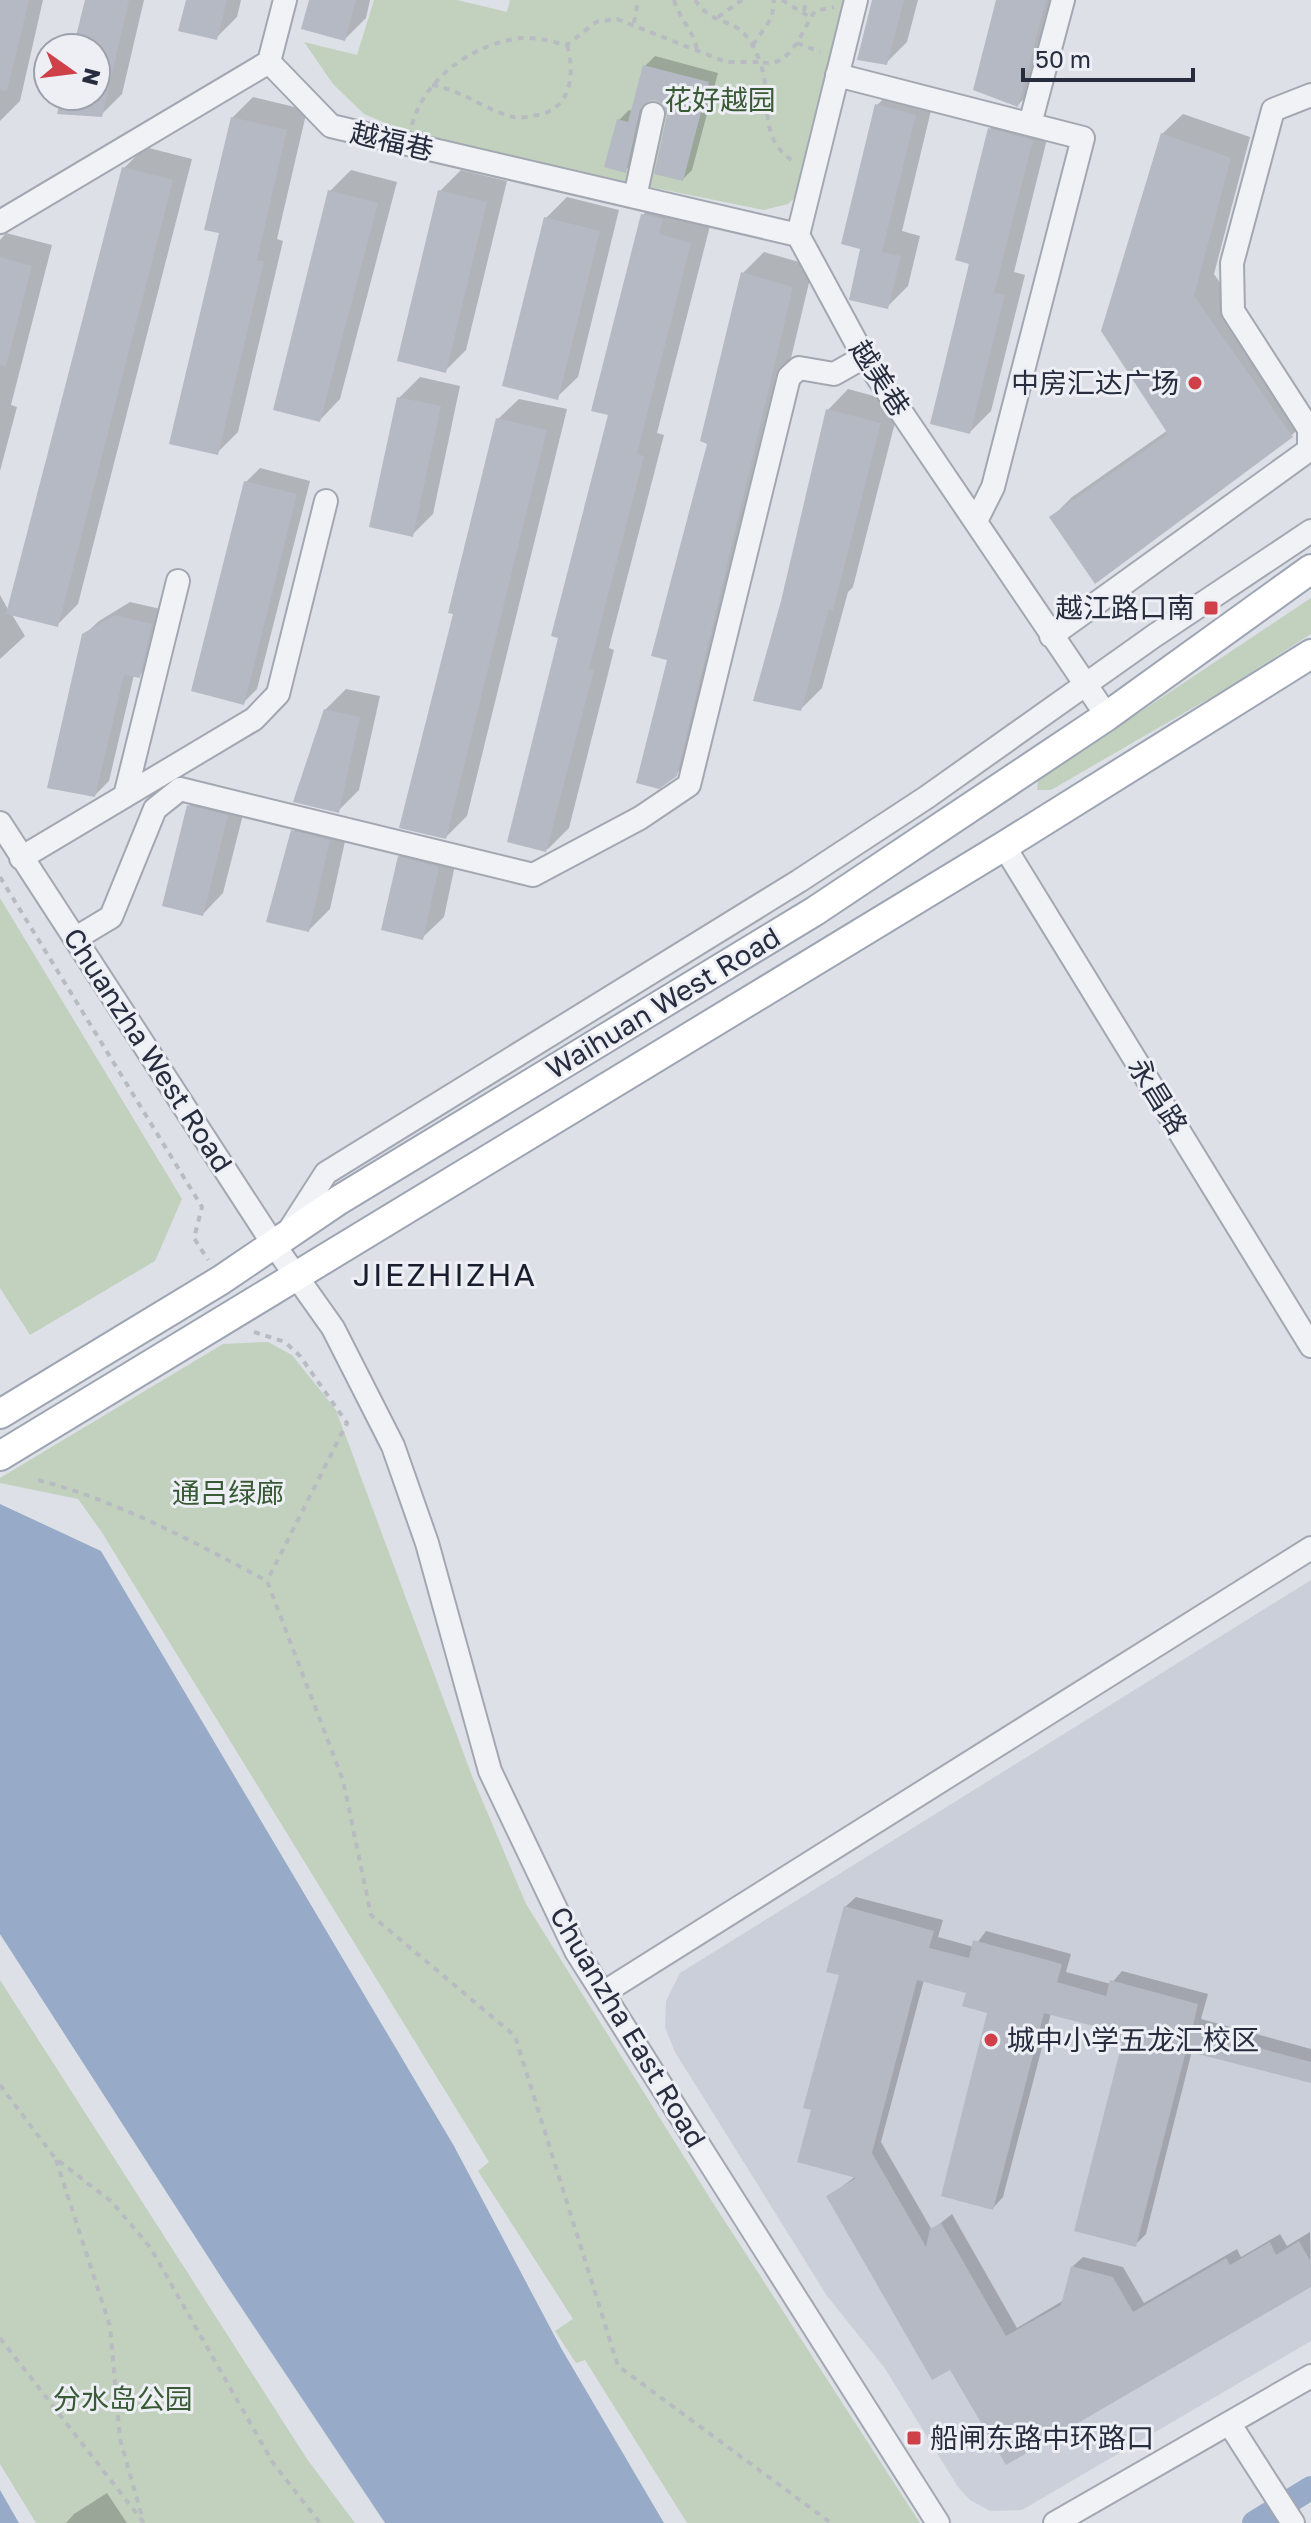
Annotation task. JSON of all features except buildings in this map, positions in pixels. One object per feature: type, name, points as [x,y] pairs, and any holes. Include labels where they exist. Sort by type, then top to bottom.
[{"type":"main road","name":"Waihuan West Road","points":[[0,1414],[221,1280],[280,1237],[815,911],[1107,716],[1311,569]]},
{"type":"main road","name":"Waihuan West Road","points":[[0,1456],[1004,846],[1311,654]]},
{"type":"street","points":[[0,222],[269,62],[285,0]]},
{"type":"street","points":[[1030,124],[1063,0]]},
{"type":"street","points":[[798,235],[849,4]]},
{"type":"street","name":"越福巷","points":[[269,62],[331,126],[798,235]]},
{"type":"street","points":[[834,65],[1083,138],[993,487],[976,521]]},
{"type":"street","points":[[1051,636],[1309,450],[1310,428],[1233,311],[1232,263],[1273,110],[1311,95]]},
{"type":"street","points":[[635,197],[653,114]]},
{"type":"street","name":"越美巷","points":[[798,235],[864,357],[1107,716]]},
{"type":"street","points":[[76,938],[111,917],[155,809],[180,789],[533,875],[640,818],[689,785],[789,377],[799,368],[834,374],[864,357]]},
{"type":"street","points":[[21,858],[254,719],[278,694],[326,501]]},
{"type":"street","points":[[280,1237],[326,1173],[799,881],[927,797],[1085,684],[1311,531]]},
{"type":"street","points":[[125,796],[178,581]]},
{"type":"street","name":"Chuanzha West Road","points":[[0,823],[280,1237],[298,1276]]},
{"type":"street","name":"永昌路","points":[[1004,846],[1311,1346]]},
{"type":"street","name":"Chuanzha East Road","points":[[298,1276],[333,1328],[393,1446],[427,1543],[490,1771],[576,1951],[938,2523]]},
{"type":"street","points":[[603,1993],[1311,1548]]},
{"type":"street","points":[[1055,2523],[1311,2376]]},
{"type":"street","points":[[1229,2423],[1293,2523]]},
{"type":"path","points":[[634,23],[638,0]]},
{"type":"path","points":[[674,0],[677,12],[696,42],[697,51]]},
{"type":"path","points":[[695,0],[707,13],[740,27],[753,45],[760,62],[772,140],[778,150],[799,164]]},
{"type":"path","points":[[717,18],[742,0]]},
{"type":"path","points":[[753,45],[772,17],[774,0]]},
{"type":"path","points":[[782,0],[810,17]]},
{"type":"path","points":[[804,11],[806,0]]},
{"type":"path","points":[[412,129],[419,102],[432,85],[473,54],[496,43],[527,38],[567,45],[605,19],[634,23],[726,62],[774,64],[797,43],[810,17],[826,6],[849,4]]},
{"type":"path","points":[[797,43],[834,65]]},
{"type":"path","points":[[432,85],[451,88],[515,118],[549,113],[559,106],[572,74],[567,45]]},
{"type":"path","points":[[0,877],[202,1207],[194,1238],[221,1280]]},
{"type":"path","points":[[239,1308],[256,1335],[285,1342],[300,1356],[347,1423],[267,1581]]},
{"type":"path","points":[[38,1480],[94,1495],[150,1518],[267,1581],[343,1780],[371,1915],[515,2036],[618,2366],[831,2523]]},
{"type":"path","points":[[0,2085],[55,2158],[112,2202],[150,2247],[273,2463],[320,2523]]},
{"type":"path","points":[[55,2158],[110,2326],[120,2439],[143,2521]]},
{"type":"path","points":[[0,2338],[143,2521]]},
{"type":"shaded area","name":"城中小学五龙汇校区","points":[[1311,1580],[1311,2341],[1022,2510],[990,2511],[970,2500],[958,2487],[884,2367],[827,2296],[675,2052],[665,2028],[666,2001],[680,1973]]},
{"type":"green space","name":"花好越园","points":[[374,0],[457,0],[507,12],[510,0],[848,0],[800,193],[788,204],[764,210],[541,165],[409,133],[364,114],[333,84],[304,42],[357,55]]},
{"type":"green space","points":[[1311,598],[1311,634],[1222,691],[1051,790],[1037,790],[1038,780]]},
{"type":"green space","points":[[0,898],[182,1199],[155,1261],[30,1335],[0,1288]]},
{"type":"green space","name":"通吕绿廊","points":[[268,1342],[292,1355],[336,1410],[472,1776],[526,1904],[713,2203],[920,2523],[687,2523],[585,2360],[576,2363],[555,2331],[573,2319],[478,2171],[489,2162],[101,1531],[78,1499],[0,1483],[0,1478],[223,1344]]},
{"type":"green space","name":"分水岛公园","points":[[0,1980],[307,2459],[355,2523],[36,2523],[0,2464]]},
{"type":"water","points":[[0,1504],[101,1551],[454,2146],[561,2348],[664,2523],[385,2523],[223,2280],[0,1934]]},
{"type":"water","points":[[0,2490],[19,2523],[0,2523]]},
{"type":"waterway","points":[[1254,2523],[1311,2488]]},
{"type":"place","name":"中房汇达广场","points":[[1195,383]]},
{"type":"place","name":"越江路口南","points":[[1211,608]]},
{"type":"place","name":"城中小学五龙汇校区","points":[[991,2040]]},
{"type":"place","name":"船闸东路中环路口","points":[[914,2438]]},
{"type":"district","name":"JIEZHIZHA","points":[[445,1275]]}]
